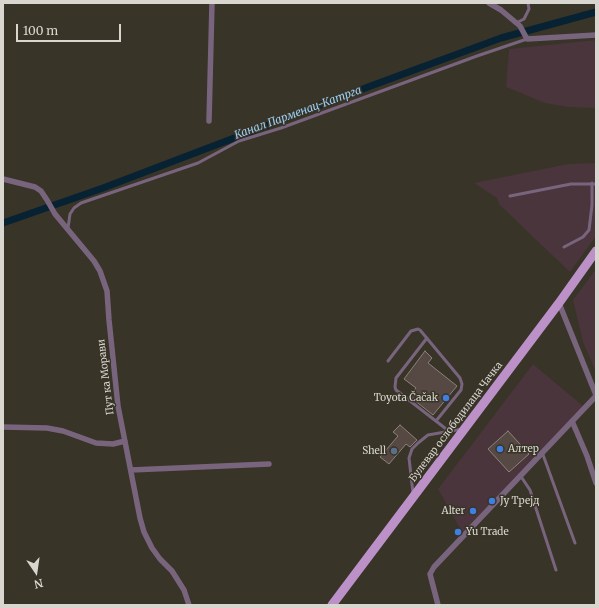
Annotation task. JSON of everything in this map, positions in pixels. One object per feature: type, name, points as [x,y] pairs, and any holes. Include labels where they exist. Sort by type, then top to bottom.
[{"type":"main road","name":"Булевар ослободилаца Чачка","points":[[332,605],[559,303],[596,251]]},
{"type":"street","points":[[208,121],[212,3]]},
{"type":"street","points":[[489,3],[502,10],[518,25],[526,38],[596,35]]},
{"type":"street","name":"Пут ка Морави","points":[[3,179],[35,188],[44,194],[52,210],[94,261],[104,282],[107,291],[118,406],[140,518],[144,532],[152,548],[184,590],[189,605]]},
{"type":"street","points":[[438,605],[430,574],[434,567],[596,395],[559,303]]},
{"type":"street","points":[[572,421],[587,456],[596,483]]},
{"type":"street","points":[[3,427],[27,427],[57,430],[96,442],[113,444],[125,441]]},
{"type":"street","points":[[130,470],[269,464]]},
{"type":"lane","points":[[518,25],[524,19],[528,9],[528,3]]},
{"type":"lane","points":[[68,230],[70,214],[74,208],[81,203],[198,163],[239,141],[281,128],[526,38]]},
{"type":"lane","points":[[510,196],[571,184],[594,183],[589,230],[583,237],[564,247]]},
{"type":"lane","points":[[388,361],[413,330],[420,330],[460,378],[462,384],[461,390],[436,421]]},
{"type":"lane","points":[[427,338],[396,378],[394,385],[396,390],[450,432]]},
{"type":"lane","points":[[413,497],[409,458],[412,449],[428,435],[465,428]]},
{"type":"lane","points":[[542,452],[575,543]]},
{"type":"lane","points":[[520,475],[530,490],[556,570]]},
{"type":"shaded area","points":[[596,40],[596,108],[568,107],[545,103],[506,87],[509,49]]},
{"type":"shaded area","points":[[596,163],[596,236],[570,272],[499,204],[497,198],[474,183],[568,164]]},
{"type":"shaded area","points":[[596,269],[596,372],[583,342],[573,300]]},
{"type":"shaded area","points":[[533,364],[583,406],[463,534],[438,489]]},
{"type":"building","points":[[425,351],[432,358],[428,363],[457,386],[433,415],[409,396],[416,388],[404,379]]},
{"type":"building","points":[[400,425],[417,440],[410,447],[406,444],[389,464],[380,457],[398,436],[393,432]]},
{"type":"building","points":[[508,431],[529,454],[509,472],[488,449]]},
{"type":"waterway","name":"Канал Парменац-Катрга","points":[[3,223],[103,188],[501,38],[596,12]]},
{"type":"place","name":"Toyota Čačak","points":[[446,398]]},
{"type":"place","name":"Алтер","points":[[500,449]]},
{"type":"place","name":"Shell","points":[[394,451]]},
{"type":"place","name":"Ју Трејд","points":[[492,501]]},
{"type":"place","name":"Alter","points":[[473,511]]},
{"type":"place","name":"Yu Trade","points":[[458,532]]}]
